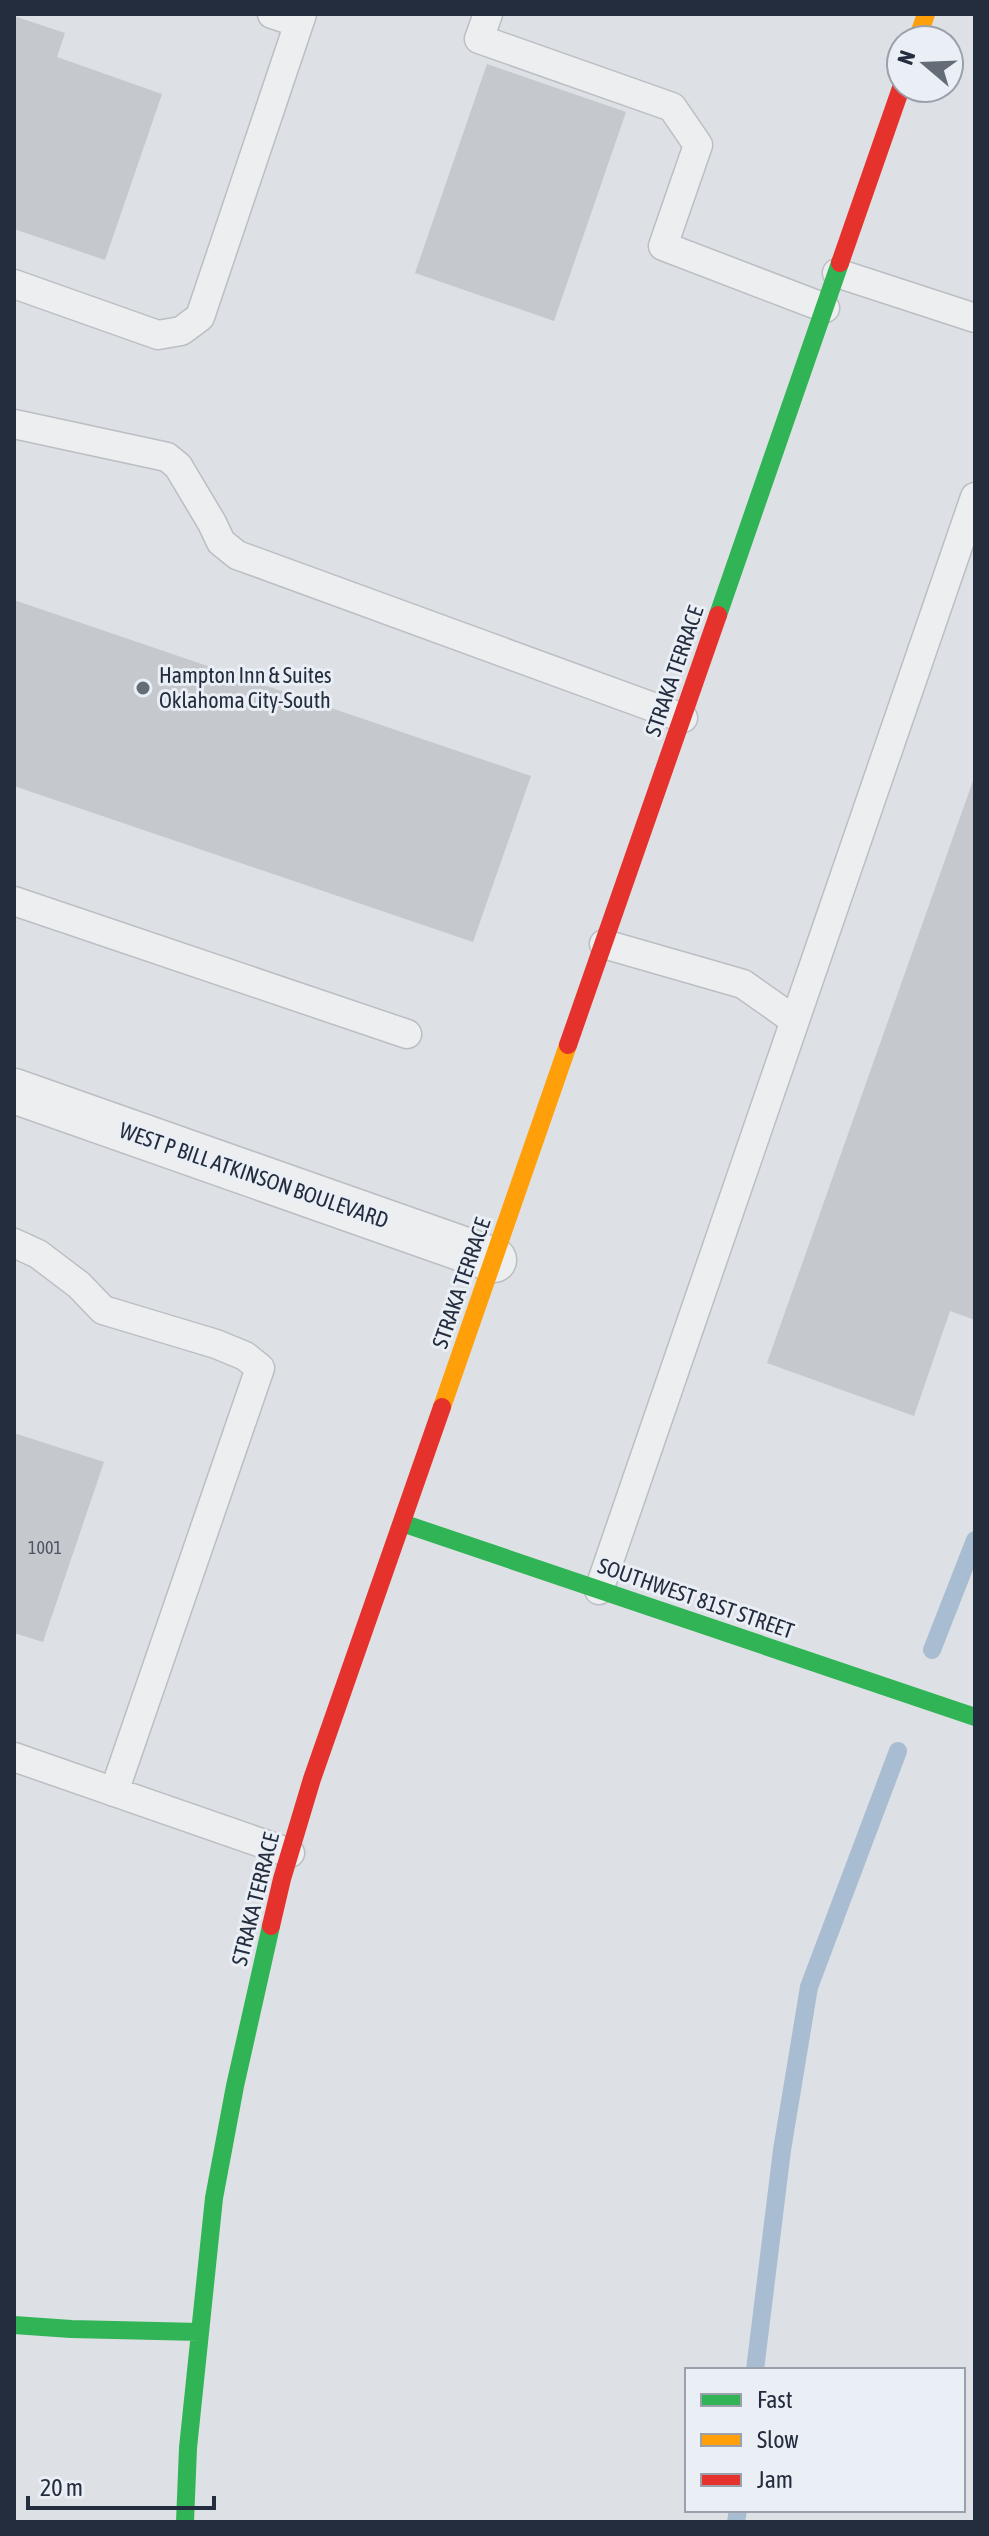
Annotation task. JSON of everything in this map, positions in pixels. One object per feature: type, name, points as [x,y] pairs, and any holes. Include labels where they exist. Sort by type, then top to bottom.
[{"type":"street","name":"STRAKA TERRACE","points":[[185,2522],[188,2448],[214,2198],[235,2086],[290,1853],[312,1779],[895,104]]},
{"type":"street","name":"WEST P BILL ATKINSON BOULEVARD","points":[[14,1091],[494,1260]]},
{"type":"street","name":"SOUTHWEST 81ST STREET","points":[[402,1523],[975,1717]]},
{"type":"street","points":[[14,2325],[200,2332]]},
{"type":"lane","points":[[14,284],[158,335],[181,331],[200,317],[300,19],[272,14]]},
{"type":"lane","points":[[488,14],[479,39],[672,107],[698,145],[663,246],[825,308]]},
{"type":"lane","points":[[837,273],[975,318]]},
{"type":"lane","points":[[14,424],[167,457],[178,466],[221,542],[237,555],[683,718]]},
{"type":"lane","points":[[599,1590],[975,497]]},
{"type":"lane","points":[[14,901],[407,1034]]},
{"type":"lane","points":[[604,944],[743,984],[794,1020]]},
{"type":"lane","points":[[14,1243],[38,1254],[69,1277],[103,1310],[216,1344],[245,1356],[260,1368],[114,1792]]},
{"type":"lane","points":[[14,1757],[290,1853]]},
{"type":"building","points":[[14,16],[65,33],[57,57],[162,94],[105,260],[14,229]]},
{"type":"building","points":[[487,64],[626,112],[554,321],[415,273]]},
{"type":"building","name":"Hampton Inn & Suites Oklahoma City-South","points":[[14,600],[531,776],[473,942],[14,786]]},
{"type":"building","points":[[975,775],[975,1320],[950,1311],[914,1416],[767,1363]]},
{"type":"building","points":[[14,1433],[104,1462],[43,1642],[14,1633]]},
{"type":"waterway","points":[[932,1650],[975,1540]]},
{"type":"waterway","points":[[755,2368],[782,2150],[809,1987],[898,1751]]},
{"type":"waterway","points":[[736,2522],[738,2512]]},
{"type":"traffic: fast","points":[[718,615],[840,263]]},
{"type":"traffic: fast","points":[[402,1523],[975,1717]]},
{"type":"traffic: fast","points":[[185,2522],[188,2448],[214,2198],[235,2086],[271,1926]]},
{"type":"traffic: fast","points":[[14,2325],[200,2332]]},
{"type":"traffic: slow","points":[[923,24],[926,14]]},
{"type":"traffic: slow","points":[[442,1407],[568,1045]]},
{"type":"traffic: jam","points":[[840,263],[895,104]]},
{"type":"traffic: jam","points":[[568,1045],[718,615]]},
{"type":"traffic: jam","points":[[271,1926],[312,1779],[442,1407]]},
{"type":"place","name":"Hampton Inn & Suites Oklahoma City-South","points":[[143,688]]}]
